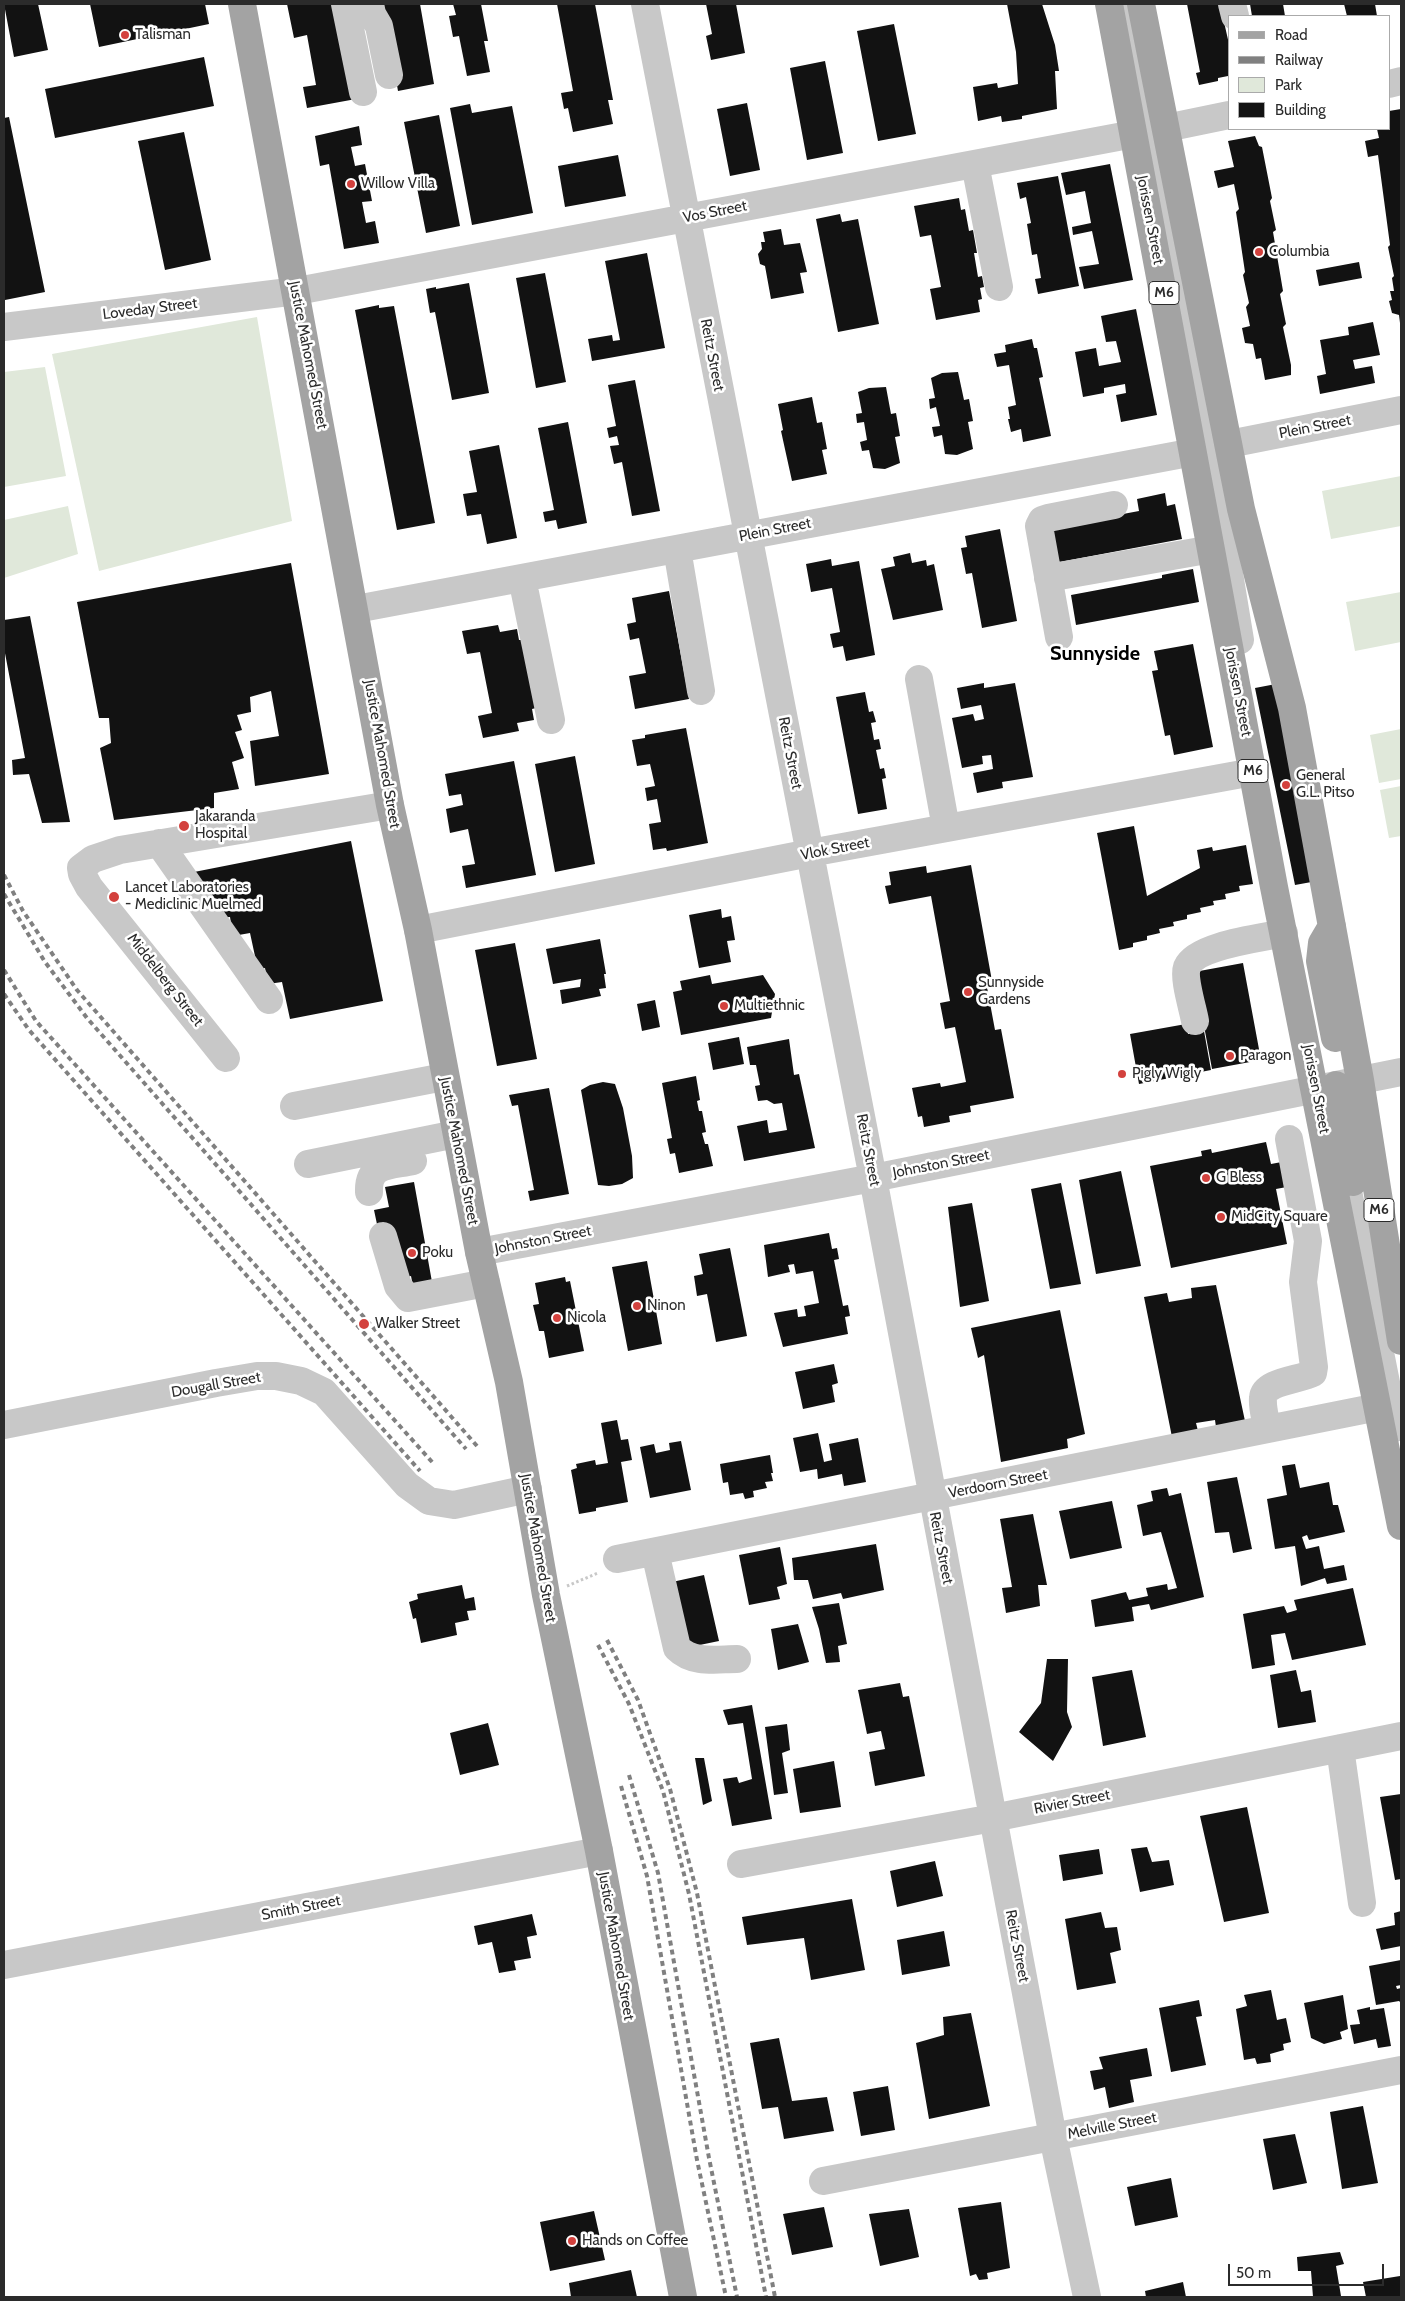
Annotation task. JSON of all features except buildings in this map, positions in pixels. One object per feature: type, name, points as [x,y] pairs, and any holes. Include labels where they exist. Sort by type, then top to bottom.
[{"type":"main road","name":"Justice Mahomed Street","points":[[242,4],[356,609],[390,805],[418,930],[444,1077],[479,1252],[509,1382],[546,1595],[599,1851],[683,2297]]},
{"type":"main road","name":"Jorissen Street","points":[[1109,4],[1284,933],[1339,1084],[1401,1341]]},
{"type":"main road","name":"Jorissen Street","points":[[1141,4],[1241,509],[1292,708],[1331,928],[1344,1234],[1366,1311],[1378,1407],[1401,1526]]},
{"type":"main road","points":[[1339,1084],[1372,1292],[1366,1311]]},
{"type":"street","points":[[344,4],[363,92]]},
{"type":"street","points":[[370,4],[372,14],[379,26],[389,75]]},
{"type":"street","name":"Reitz Street","points":[[645,4],[873,1178],[1053,2137],[1087,2297]]},
{"type":"street","name":"Jorissen Street","points":[[1123,4],[1204,428],[1250,699],[1339,1084],[1401,1390]]},
{"type":"street","name":"Jorissen Street","points":[[1129,4],[1214,451],[1248,590],[1281,696],[1331,928]]},
{"type":"street","points":[[1166,128],[1228,115]]},
{"type":"street","name":"Vos Street","points":[[297,291],[1134,134]]},
{"type":"street","points":[[975,164],[999,287]]},
{"type":"street","name":"Loveday Street","points":[[4,327],[297,291]]},
{"type":"street","name":"Plein Street","points":[[1229,444],[1401,410]]},
{"type":"street","name":"Plein Street","points":[[356,609],[1194,452]]},
{"type":"street","points":[[1058,637],[1039,526],[1042,520],[1114,505]]},
{"type":"street","points":[[677,549],[701,691]]},
{"type":"street","points":[[1048,578],[1212,549]]},
{"type":"street","points":[[522,578],[551,720]]},
{"type":"street","points":[[919,680],[946,828]]},
{"type":"street","name":"Vlok Street","points":[[418,930],[810,853],[1253,772]]},
{"type":"street","name":"Middelberg Street","points":[[226,1058],[89,887],[81,868],[86,863],[106,853],[390,805]]},
{"type":"street","points":[[159,843],[269,1000]]},
{"type":"street","points":[[1195,1021],[1186,973],[1195,957],[1209,950],[1284,933]]},
{"type":"street","name":"Johnston Street","points":[[479,1252],[873,1178],[1401,1072]]},
{"type":"street","points":[[294,1106],[444,1077]]},
{"type":"street","points":[[1268,1429],[1263,1398],[1266,1389],[1313,1373],[1314,1367],[1303,1282],[1308,1241],[1290,1139]]},
{"type":"street","points":[[308,1164],[457,1142]]},
{"type":"street","points":[[369,1192],[370,1179],[377,1169],[457,1142]]},
{"type":"street","points":[[1308,1241],[1344,1234]]},
{"type":"street","points":[[383,1236],[398,1286],[408,1298],[418,1298],[486,1283]]},
{"type":"street","name":"Jorissen Street","points":[[1366,1311],[1401,1458]]},
{"type":"street","name":"Dougall Street","points":[[4,1425],[216,1383],[257,1376],[276,1376],[301,1381],[324,1392],[361,1431],[407,1485],[429,1501],[454,1504],[528,1489]]},
{"type":"street","name":"Verdoorn Street","points":[[607,1566],[655,1552],[1378,1407]]},
{"type":"street","points":[[655,1552],[677,1648],[689,1657],[699,1659],[737,1659]]},
{"type":"street","name":"Rivier Street","points":[[741,1864],[994,1818],[1401,1736]]},
{"type":"street","points":[[1340,1748],[1362,1903]]},
{"type":"street","name":"Smith Street","points":[[4,1965],[599,1851]]},
{"type":"street","name":"Melville Street","points":[[824,2181],[1401,2070]]},
{"type":"path","points":[[546,1595],[607,1566]]},
{"type":"green space","points":[[257,317],[292,521],[99,571],[52,354]]},
{"type":"green space","points":[[45,367],[66,476],[4,487],[4,372]]},
{"type":"green space","points":[[1401,476],[1401,526],[1331,539],[1322,491]]},
{"type":"green space","points":[[68,506],[78,554],[4,578],[4,520]]},
{"type":"green space","points":[[1401,592],[1401,642],[1355,651],[1346,602]]},
{"type":"green space","points":[[1401,729],[1401,779],[1379,783],[1370,735]]},
{"type":"green space","points":[[1401,786],[1401,836],[1389,838],[1380,790]]},
{"type":"railway","points":[[4,875],[23,911],[77,990],[477,1446]]},
{"type":"railway","points":[[4,894],[45,962],[87,1018],[466,1449]]},
{"type":"railway","points":[[4,970],[36,1021],[433,1463]]},
{"type":"railway","points":[[4,994],[29,1030],[420,1471]]},
{"type":"railway","points":[[607,1640],[638,1700],[670,1789],[697,1893],[775,2297]]},
{"type":"railway","points":[[598,1645],[629,1704],[663,1791],[689,1894],[766,2297]]},
{"type":"railway","points":[[629,1775],[658,1873],[709,2158],[737,2297]]},
{"type":"railway","points":[[621,1786],[647,1876],[697,2160],[726,2297]]},
{"type":"place","name":"Talisman","points":[[125,35]]},
{"type":"place","name":"Willow Villa","points":[[351,184]]},
{"type":"place","name":"Columbia","points":[[1259,252]]},
{"type":"place","name":"General G.L. Pitso","points":[[1286,785]]},
{"type":"place","name":"Jakaranda Hospital","points":[[184,826]]},
{"type":"place","name":"Lancet Laboratories - Mediclinic Muelmed","points":[[114,897]]},
{"type":"place","name":"Sunnyside Gardens","points":[[968,992]]},
{"type":"place","name":"Multiethnic","points":[[724,1006]]},
{"type":"place","name":"Paragon","points":[[1230,1056]]},
{"type":"place","name":"Pigly Wigly","points":[[1122,1074]]},
{"type":"place","name":"G Bless","points":[[1206,1178]]},
{"type":"place","name":"MidCity Square","points":[[1221,1217]]},
{"type":"place","name":"Poku","points":[[412,1253]]},
{"type":"place","name":"Ninon","points":[[637,1306]]},
{"type":"place","name":"Nicola","points":[[557,1318]]},
{"type":"place","name":"Walker Street","points":[[364,1324]]},
{"type":"place","name":"Hands on Coffee","points":[[572,2241]]},
{"type":"district","name":"Sunnyside","points":[[1095,654]]}]
